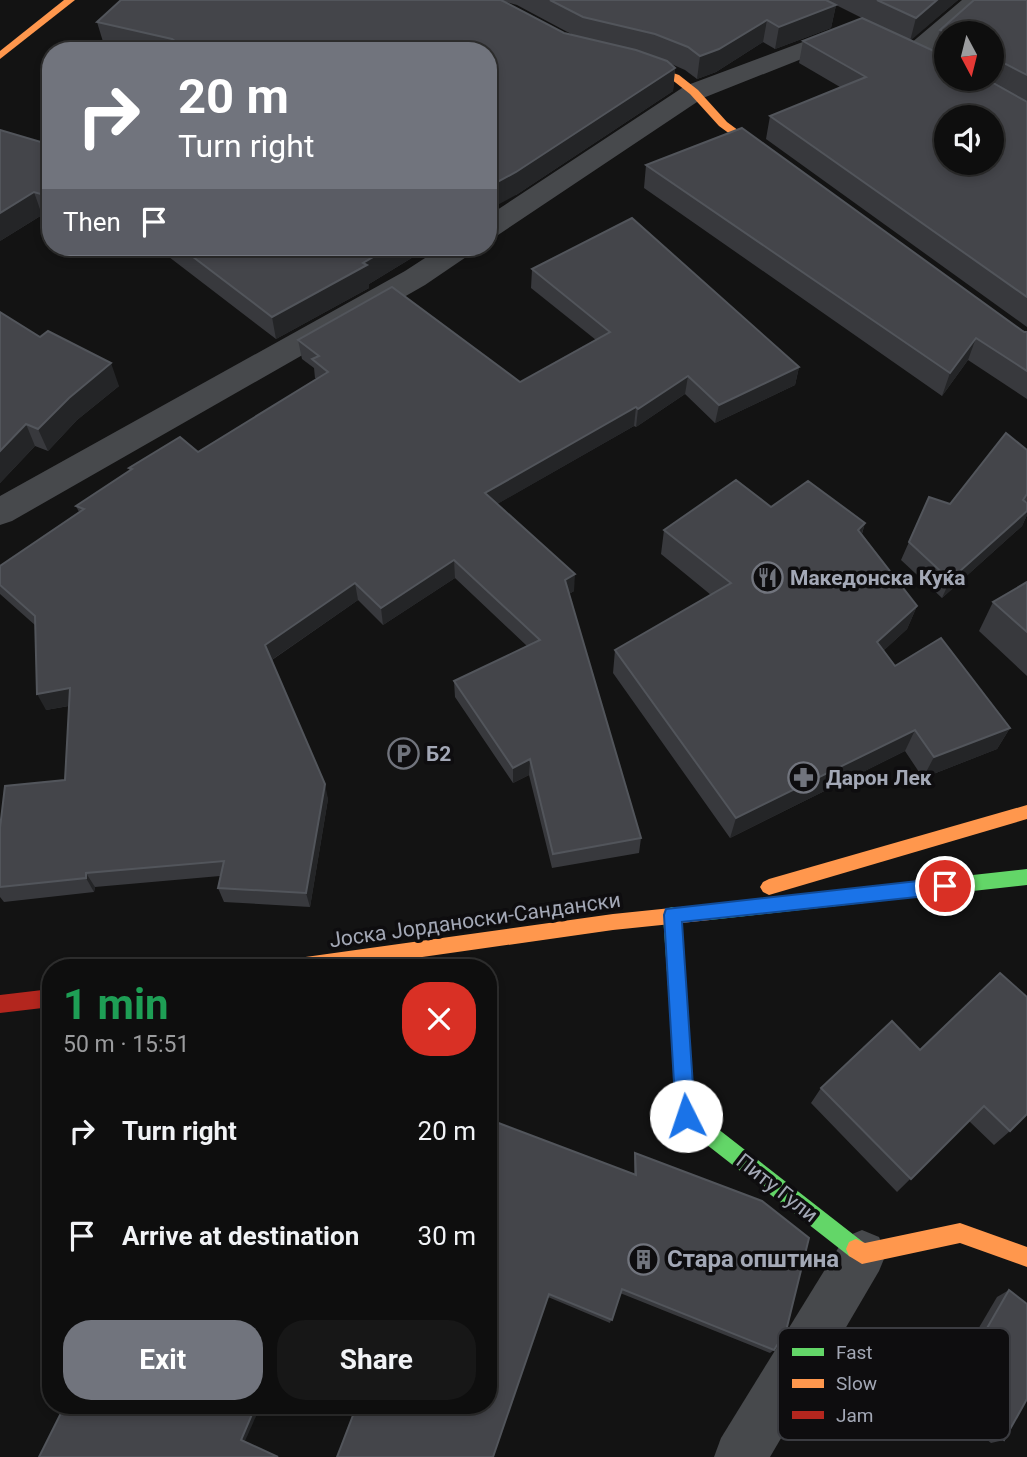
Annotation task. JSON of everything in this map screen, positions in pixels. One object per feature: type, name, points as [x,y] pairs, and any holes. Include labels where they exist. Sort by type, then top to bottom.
[{"type":"street","points":[[0,56],[70,0]]},
{"type":"street","points":[[497,223],[694,92],[977,0]]},
{"type":"street","points":[[873,36],[934,65]]},
{"type":"street","points":[[608,56],[643,64],[675,77],[694,92],[723,124],[790,173]]},
{"type":"street","points":[[0,512],[403,285],[448,256]]},
{"type":"street","name":"Јоска Јорданоски-Сандански","points":[[672,915],[1027,812]]},
{"type":"street","name":"Јоска Јорданоски-Сандански","points":[[343,959],[460,941],[672,915],[1027,877]]},
{"type":"street","name":"Питу Гули","points":[[672,915],[686,1116],[862,1254]]},
{"type":"street","points":[[0,1004],[42,999]]},
{"type":"street","points":[[818,1328],[862,1254],[960,1233],[1027,1257]]},
{"type":"street","points":[[740,1457],[778,1394]]},
{"type":"building","points":[[121,0],[501,0],[564,33],[636,50],[667,61],[675,68],[497,182],[497,42],[176,42],[97,22]]},
{"type":"building","points":[[550,0],[826,0],[836,5],[779,27],[767,20],[719,49],[700,56],[688,47],[655,34],[583,17]]},
{"type":"building","points":[[877,0],[937,0],[916,18]]},
{"type":"building","points":[[974,0],[1027,0],[1027,75],[1004,63],[1004,21],[950,21]]},
{"type":"building","points":[[862,18],[934,51],[934,91],[1004,89],[1027,102],[1027,297],[770,116],[866,77],[803,41]]},
{"type":"building","points":[[742,128],[1027,332],[1027,371],[976,338],[950,373],[646,165]]},
{"type":"building","points":[[0,130],[42,142],[42,194],[34,192],[0,213]]},
{"type":"building","points":[[632,218],[799,367],[719,405],[688,376],[638,409],[636,407],[485,493],[575,574],[565,580],[641,838],[553,854],[530,759],[513,768],[454,681],[540,640],[454,560],[381,608],[355,583],[265,645],[325,784],[306,893],[218,888],[224,861],[86,873],[86,878],[0,887],[0,828],[5,786],[65,780],[70,688],[37,694],[35,616],[0,585],[0,566],[84,509],[76,506],[132,469],[129,468],[180,437],[198,452],[328,372],[312,359],[319,356],[298,340],[392,287],[520,382],[610,332],[532,269]]},
{"type":"building","points":[[192,256],[375,256],[363,263],[367,265],[272,317]]},
{"type":"building","points":[[0,312],[40,337],[48,331],[111,363],[69,398],[38,429],[26,424],[0,451]]},
{"type":"building","points":[[1006,433],[1027,450],[1027,494],[1023,500],[1027,503],[1027,511],[950,580],[909,542],[929,497],[950,504]]},
{"type":"building","points":[[736,480],[771,507],[808,481],[865,523],[858,530],[917,606],[877,642],[895,666],[941,638],[1010,728],[934,757],[915,730],[736,818],[615,650],[731,583],[664,530]]},
{"type":"building","points":[[1027,582],[1027,632],[993,602]]},
{"type":"building","points":[[1000,973],[1027,997],[1027,1114],[1010,1131],[984,1106],[911,1179],[821,1088],[892,1021],[920,1050]]},
{"type":"building","name":"Стара општина","points":[[497,1122],[636,1175],[635,1153],[762,1201],[809,1238],[787,1328],[778,1328],[778,1344],[774,1350],[622,1289],[612,1320],[549,1294],[493,1457],[337,1457],[354,1414],[497,1414]]},
{"type":"building","points":[[1009,1290],[1027,1304],[1027,1399],[1010,1429],[1010,1328],[987,1328]]},
{"type":"building","points":[[60,1414],[252,1414],[241,1440],[278,1457],[39,1457]]},
{"type":"traffic: fast","points":[[710,912],[1027,877]]},
{"type":"traffic: fast","points":[[672,915],[686,1116],[856,1249]]},
{"type":"traffic: slow","points":[[0,56],[70,0]]},
{"type":"traffic: slow","points":[[625,60],[675,77],[694,92],[723,124],[775,162]]},
{"type":"traffic: slow","points":[[769,887],[1027,812]]},
{"type":"traffic: slow","points":[[348,959],[613,922],[710,912]]},
{"type":"traffic: slow","points":[[856,1249],[862,1254],[960,1233],[1027,1257]]},
{"type":"traffic: jam","points":[[0,1004],[42,999]]},
{"type":"place","name":"Македонска Куќа","points":[[767,578]]},
{"type":"place","name":"Б2","points":[[403,754]]},
{"type":"place","name":"Дарон Лек","points":[[803,778]]},
{"type":"place","name":"Стара општина","points":[[644,1259]]},
{"type":"route","points":[[686,1116],[672,915],[945,886]]}]
